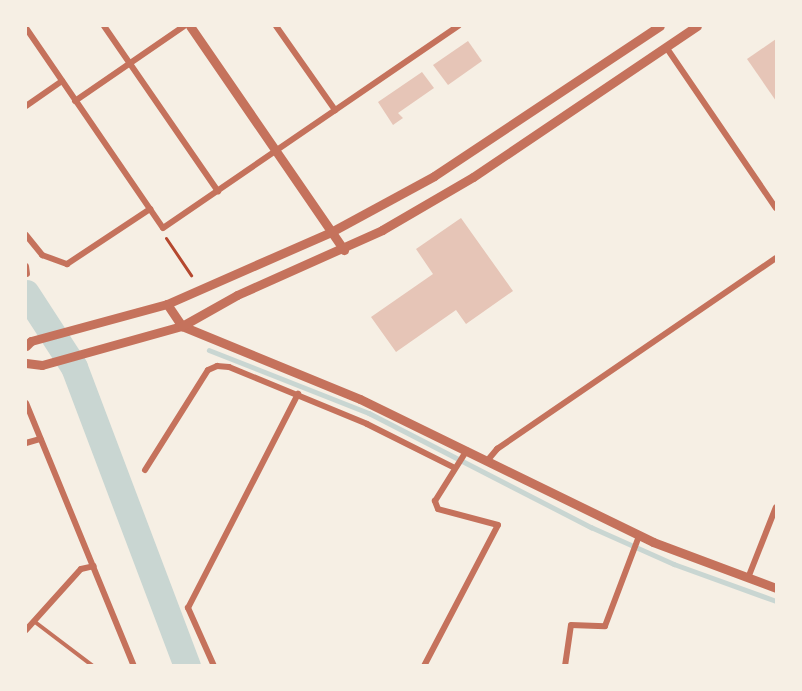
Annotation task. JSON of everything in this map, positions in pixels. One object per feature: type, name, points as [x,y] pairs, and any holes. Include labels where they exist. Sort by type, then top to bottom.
[{"type":"street","points":[[104,26],[218,191]]},
{"type":"street","points":[[75,101],[184,26]]},
{"type":"street","points":[[190,26],[344,250]]},
{"type":"street","points":[[276,26],[335,110]]},
{"type":"street","points":[[26,28],[163,228],[458,26]]},
{"type":"street","points":[[26,346],[31,341],[167,304],[331,232],[434,177],[660,26]]},
{"type":"street","points":[[26,363],[42,365],[182,326],[237,295],[344,250],[473,177],[697,26]]},
{"type":"street","points":[[666,47],[777,208]]},
{"type":"street","points":[[26,106],[62,81]]},
{"type":"street","points":[[26,235],[42,255],[68,264],[150,209]]},
{"type":"street","points":[[487,461],[497,449],[777,258]]},
{"type":"street","points":[[26,266],[27,274]]},
{"type":"street","points":[[167,304],[182,326],[360,399],[639,536],[777,588]]},
{"type":"street","points":[[145,470],[208,370],[230,366],[298,394],[455,468]]},
{"type":"street","points":[[214,666],[188,608],[298,394]]},
{"type":"street","points":[[26,403],[134,666]]},
{"type":"street","points":[[26,443],[40,439]]},
{"type":"street","points":[[424,666],[498,525],[438,509],[435,501],[467,450]]},
{"type":"street","points":[[748,578],[777,507]]},
{"type":"street","points":[[565,666],[571,625],[605,626],[639,536]]},
{"type":"street","points":[[26,630],[81,569],[94,566]]},
{"type":"lane","points":[[34,621],[93,666]]},
{"type":"path","points":[[163,228],[191,275]]},
{"type":"building","points":[[776,39],[776,101],[747,59]]},
{"type":"building","points":[[468,41],[482,61],[448,85],[433,65]]},
{"type":"building","points":[[422,72],[434,88],[398,113],[403,118],[393,125],[378,102]]},
{"type":"building","points":[[461,218],[513,291],[466,324],[456,310],[396,352],[371,317],[433,274],[416,249]]},
{"type":"waterway","points":[[26,293],[74,367],[187,666]]},
{"type":"waterway","points":[[209,350],[369,413],[591,527],[674,564],[776,601]]}]
